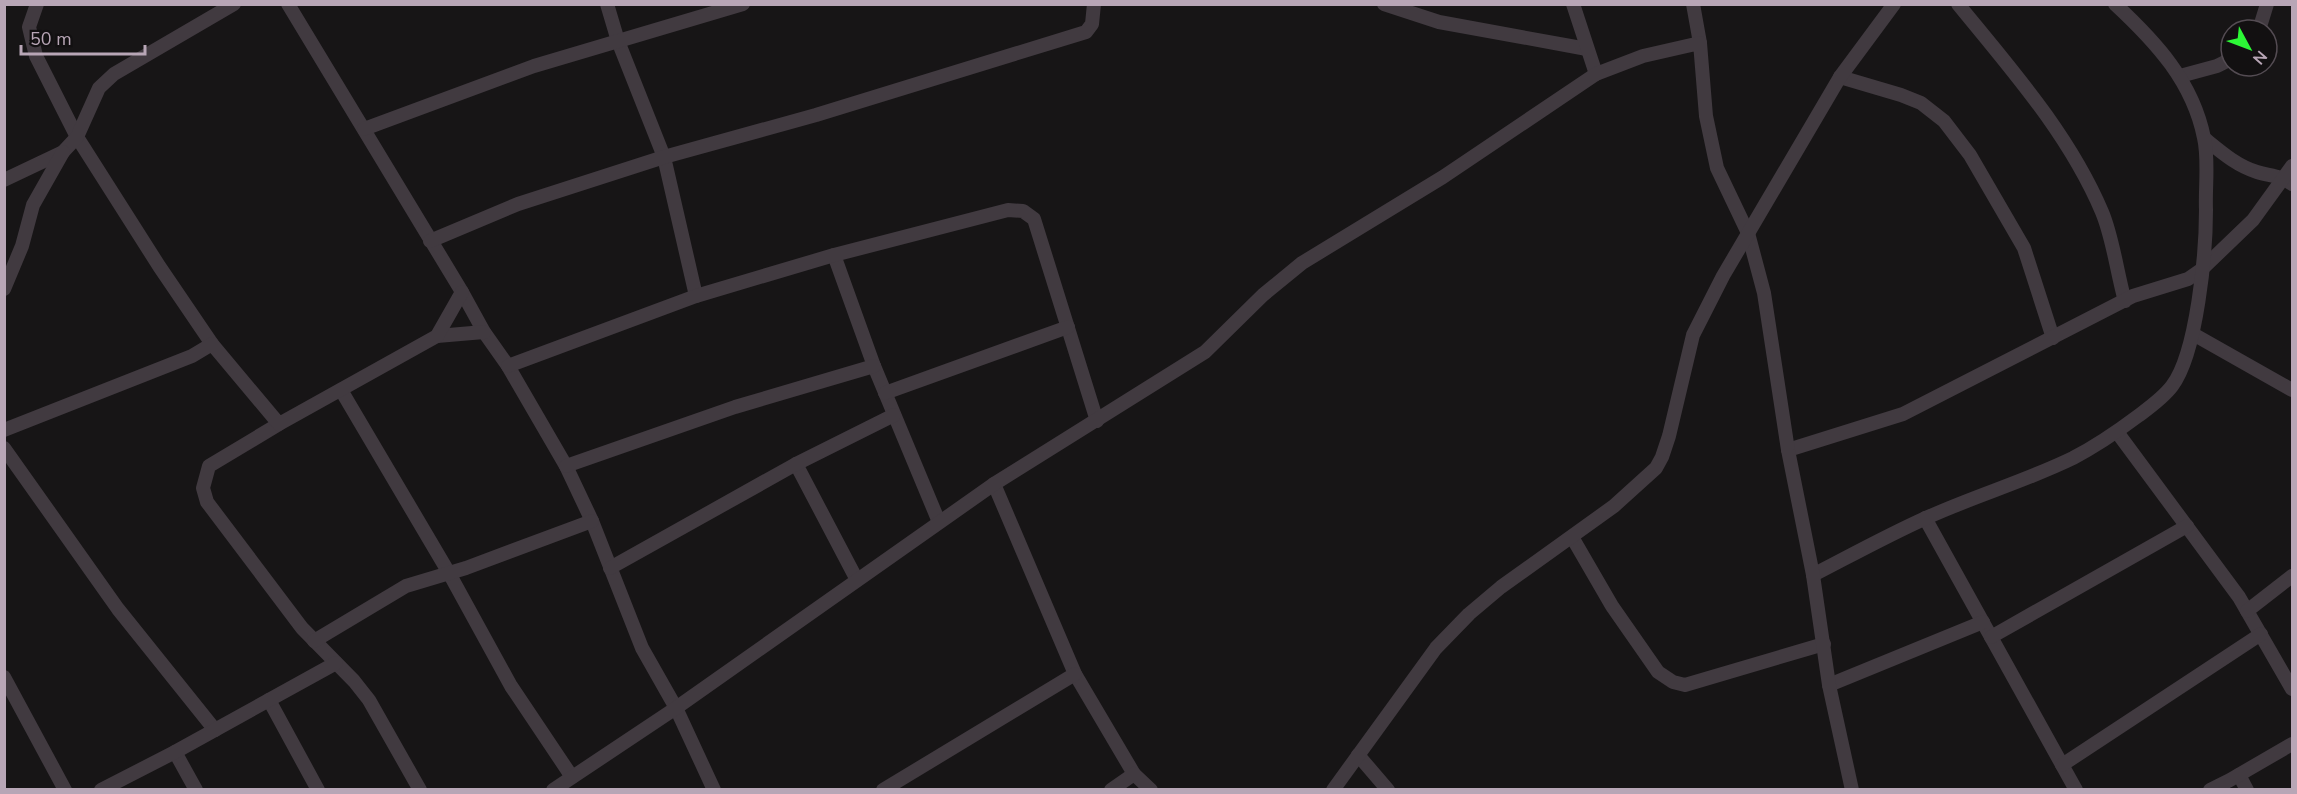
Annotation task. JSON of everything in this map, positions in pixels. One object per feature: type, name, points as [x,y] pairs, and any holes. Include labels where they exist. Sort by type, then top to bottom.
[{"type":"street","points":[[37,4],[29,27],[36,56],[77,137],[212,344],[279,424]]},
{"type":"street","points":[[4,289],[22,246],[33,205],[63,152],[77,137],[99,88],[114,74],[234,4]]},
{"type":"street","points":[[607,4],[618,41],[664,157],[696,296]]},
{"type":"street","points":[[364,129],[534,66],[743,4]]},
{"type":"street","points":[[430,241],[518,204],[664,157],[816,115],[1086,32],[1092,24],[1094,4]]},
{"type":"street","points":[[1384,4],[1438,22],[1587,49]]},
{"type":"street","points":[[1573,4],[1596,74]]},
{"type":"street","points":[[1693,4],[1700,43],[1706,116],[1717,168],[1748,233],[1764,293],[1788,450],[1813,575],[1829,685],[1852,789]]},
{"type":"street","points":[[1333,789],[1436,648],[1469,614],[1501,587],[1614,506],[1656,468],[1669,436],[1693,335],[1723,276],[1840,77],[1894,4]]},
{"type":"street","points":[[1958,4],[2047,116],[2083,173],[2102,214],[2125,301]]},
{"type":"street","points":[[1813,575],[1925,518],[2073,458],[2117,432],[2159,400],[2173,386],[2189,351],[2193,334],[2206,237],[2205,139],[2196,109],[2180,76],[2159,47],[2115,4]]},
{"type":"street","points":[[291,6],[462,292],[483,332],[508,366],[566,466],[592,521],[642,648],[676,708],[714,789]]},
{"type":"street","points":[[553,789],[676,708],[994,484],[1205,352],[1263,295],[1302,263],[1443,177],[1596,74],[1643,56],[1700,43]]},
{"type":"street","points":[[2180,76],[2219,65]]},
{"type":"street","points":[[1840,77],[1921,103],[1944,121],[1970,155],[2024,248],[2053,338]]},
{"type":"street","points":[[2205,139],[2238,164],[2257,172],[2290,176]]},
{"type":"street","points":[[4,180],[63,152]]},
{"type":"street","points":[[1788,450],[1903,414],[2125,301],[2188,279],[2201,270],[2253,220],[2290,176]]},
{"type":"street","points":[[508,366],[696,296],[834,255],[1008,210],[1023,211],[1034,219],[1097,421]]},
{"type":"street","points":[[834,255],[874,366],[939,522]]},
{"type":"street","points":[[437,336],[462,292]]},
{"type":"street","points":[[885,393],[1068,327]]},
{"type":"street","points":[[420,789],[369,700],[314,642],[219,520],[207,502],[203,488],[209,466],[279,424],[437,336],[483,332]]},
{"type":"street","points":[[2193,334],[2292,390]]},
{"type":"street","points":[[4,430],[192,356],[212,344]]},
{"type":"street","points":[[566,466],[735,407],[874,366]]},
{"type":"street","points":[[341,390],[449,573],[511,686],[572,777]]},
{"type":"street","points":[[610,568],[796,464],[894,416]]},
{"type":"street","points":[[2117,432],[2247,611],[2292,689]]},
{"type":"street","points":[[4,447],[118,609],[215,730]]},
{"type":"street","points":[[796,464],[857,580]]},
{"type":"street","points":[[994,484],[1075,674],[1134,774],[1151,789]]},
{"type":"street","points":[[1925,518],[2076,789]]},
{"type":"street","points":[[314,642],[406,586],[449,573],[592,521]]},
{"type":"street","points":[[1991,637],[2187,526]]},
{"type":"street","points":[[1572,537],[1612,606],[1658,672],[1673,682],[1685,685],[1824,644]]},
{"type":"street","points":[[2247,611],[2292,576]]},
{"type":"street","points":[[1829,685],[1983,622]]},
{"type":"street","points":[[2062,765],[2261,634]]},
{"type":"street","points":[[101,789],[175,752],[336,663]]},
{"type":"street","points":[[883,789],[1075,674]]},
{"type":"street","points":[[4,677],[65,789]]},
{"type":"street","points":[[269,700],[318,789]]},
{"type":"street","points":[[2210,789],[2292,744]]},
{"type":"street","points":[[175,752],[196,789]]},
{"type":"street","points":[[1358,755],[1388,789]]},
{"type":"street","points":[[1111,789],[1134,774]]},
{"type":"street","points":[[2239,775],[2247,789]]}]
